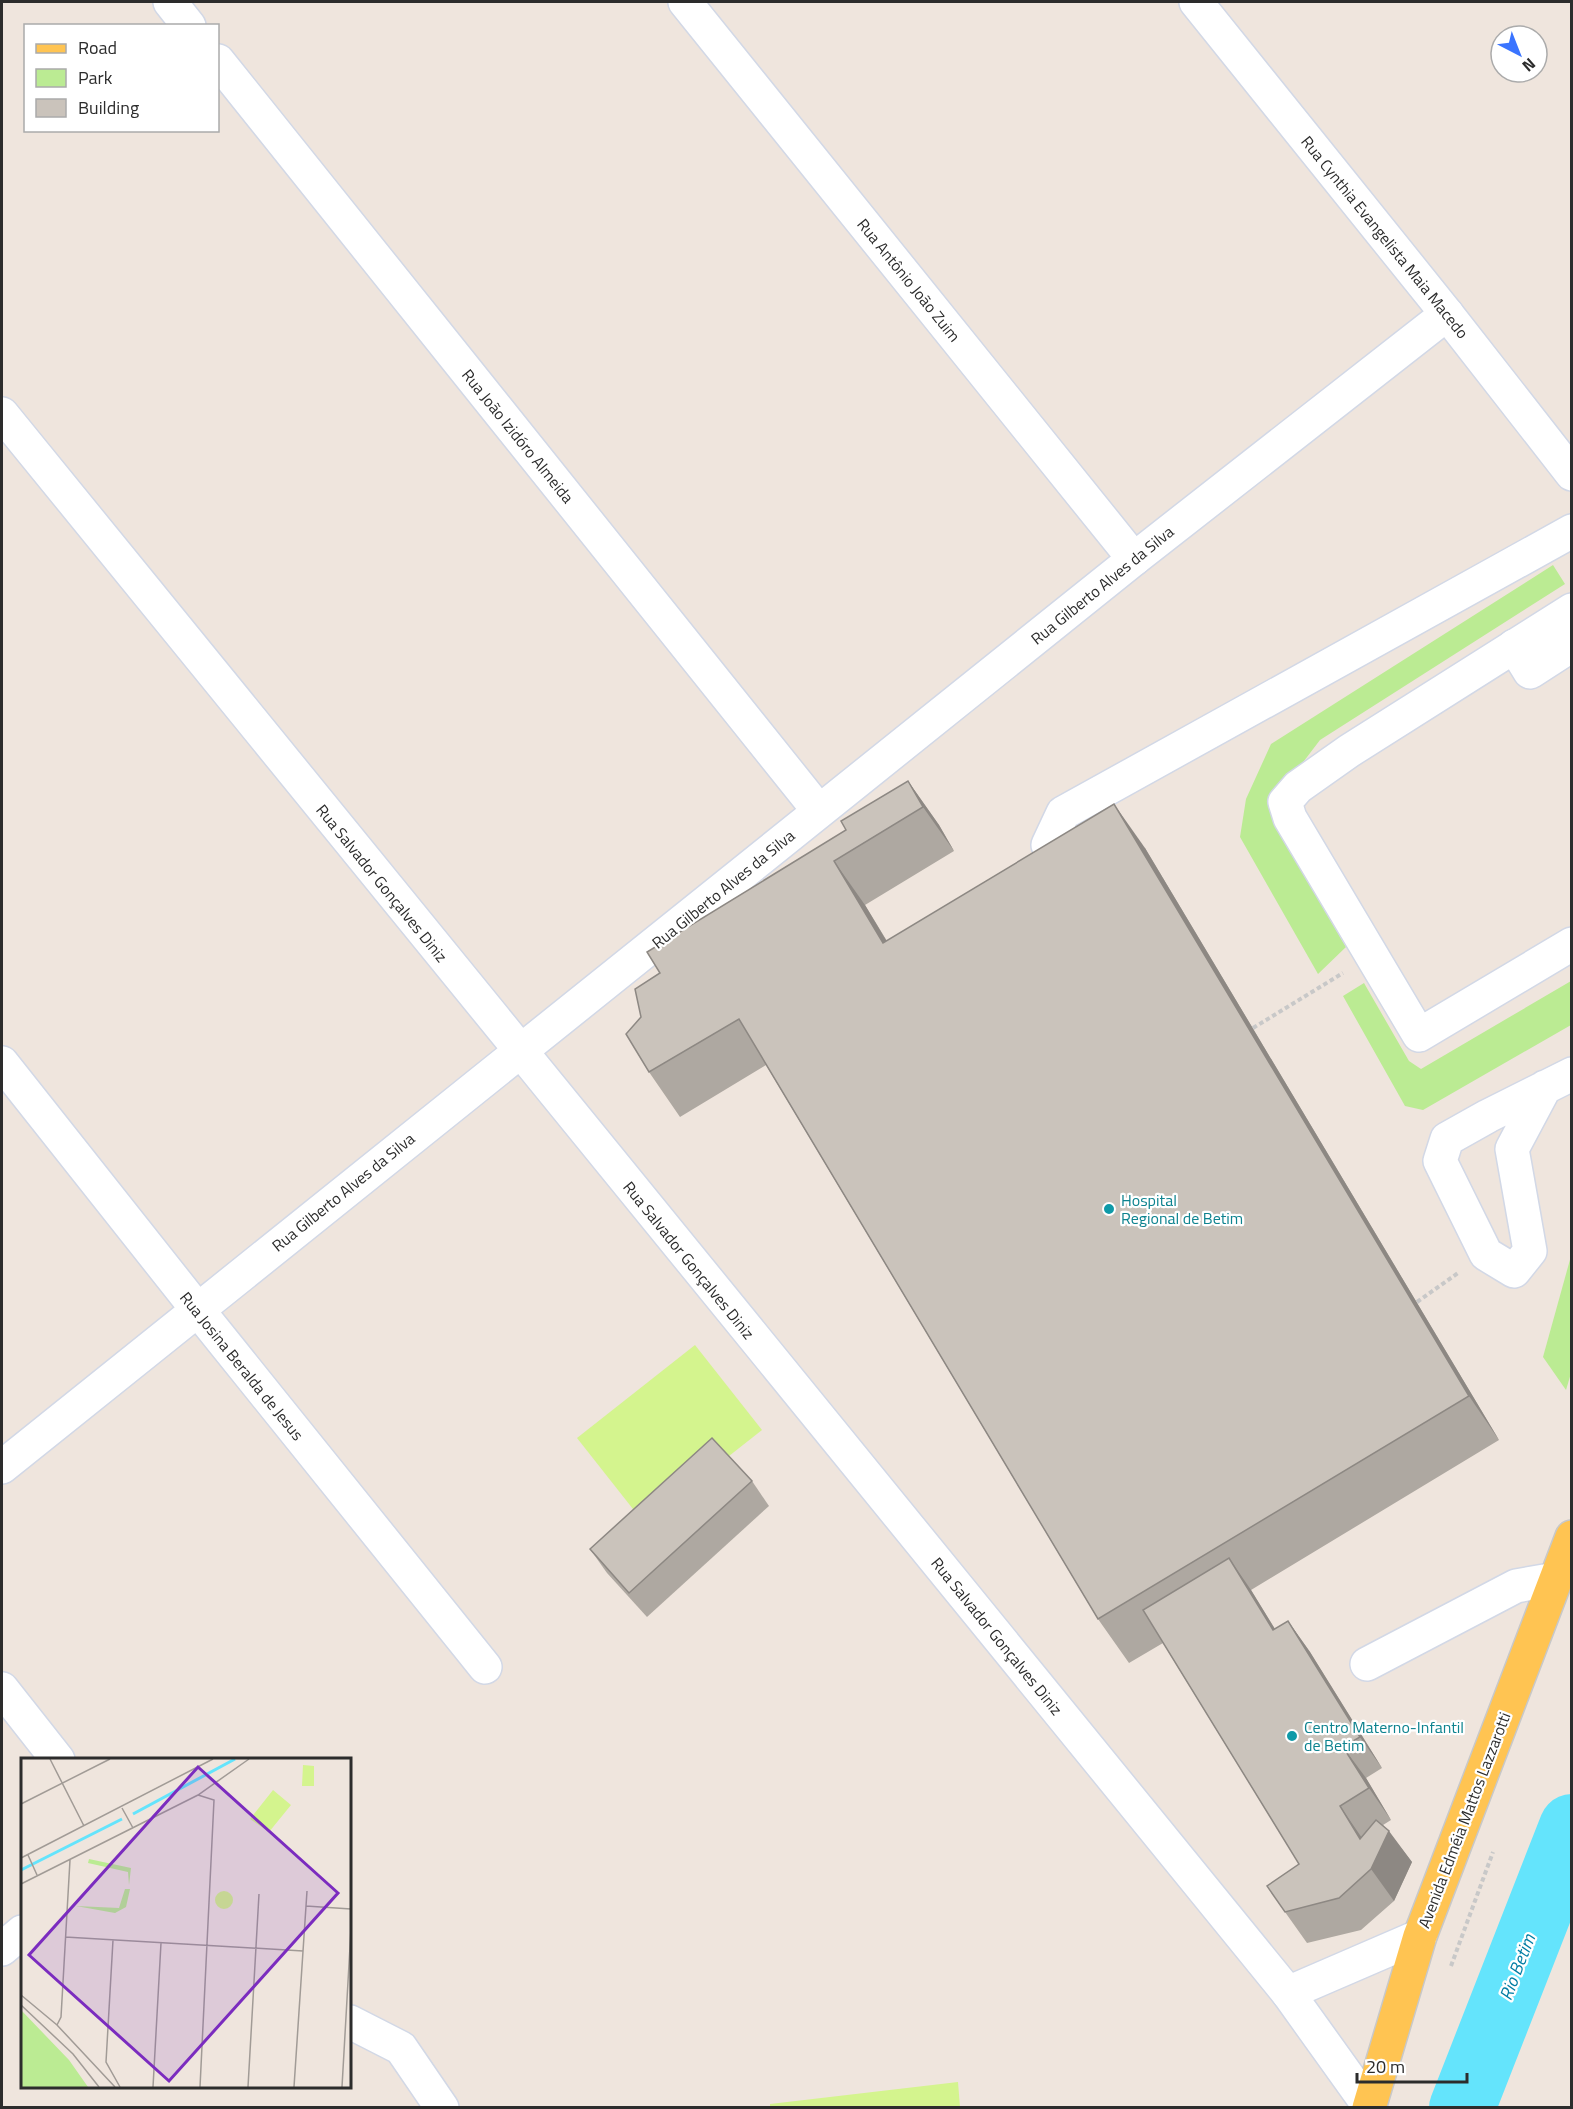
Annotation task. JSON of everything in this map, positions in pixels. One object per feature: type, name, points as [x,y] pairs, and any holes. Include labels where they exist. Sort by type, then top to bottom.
[{"type":"main road","name":"Avenida Edméia Mattos Lazzarotti","points":[[1369,2107],[1419,1936],[1572,1537]]},
{"type":"street","points":[[170,2],[187,24]]},
{"type":"street","name":"Rua Antônio João Zuim","points":[[685,2],[1134,559]]},
{"type":"street","name":"Rua Cynthia Evangelista Maia Macedo","points":[[1196,2],[1447,314],[1572,474]]},
{"type":"street","name":"Rua João Izidóro Almeida","points":[[219,62],[819,811]]},
{"type":"street","name":"Rua Gilberto Alves da Silva","points":[[2,1467],[1134,559],[1447,314]]},
{"type":"street","name":"Rua Salvador Gonçalves Diniz","points":[[2,414],[519,1052],[1288,1993],[1369,2107]]},
{"type":"street","points":[[1048,845],[1063,813],[1572,531]]},
{"type":"street","points":[[1522,659],[1572,610]]},
{"type":"street","points":[[1572,645],[1522,659],[1349,751],[1298,787],[1285,802],[1290,818],[1419,1035],[1572,944]]},
{"type":"street","name":"Rua Josina Beralda de Jesus","points":[[2,1063],[485,1667]]},
{"type":"street","points":[[1558,1081],[1512,1149],[1530,1251],[1514,1271],[1486,1254],[1440,1161],[1447,1139],[1558,1081]]},
{"type":"street","points":[[1367,1664],[1516,1586],[1556,1579]]},
{"type":"street","points":[[2,1689],[56,1758]]},
{"type":"street","points":[[2,1949],[21,1933]]},
{"type":"street","points":[[1288,1993],[1419,1936]]},
{"type":"street","points":[[351,2023],[401,2048],[442,2108]]},
{"type":"path","points":[[1253,1028],[1371,955]]},
{"type":"path","points":[[1417,1302],[1486,1254]]},
{"type":"path","points":[[1449,1970],[1494,1849]]},
{"type":"green space","points":[[1553,565],[1565,584],[1320,740],[1278,795],[1274,823],[1346,947],[1318,974],[1240,837],[1246,799],[1271,744]]},
{"type":"green space","points":[[1571,981],[1571,1025],[1423,1110],[1405,1106],[1343,996],[1364,983],[1409,1061],[1421,1069]]},
{"type":"green space","points":[[1571,1256],[1572,1370],[1566,1390],[1543,1357]]},
{"type":"green space","points":[[695,1345],[762,1430],[644,1523],[577,1438]]},
{"type":"green space","points":[[958,2082],[960,2107],[770,2107],[770,2104]]},
{"type":"building","name":"Hospital Regional de Betim","points":[[908,781],[923,807],[834,861],[883,943],[1114,804],[1469,1396],[1098,1619],[739,1019],[649,1072],[626,1034],[641,1017],[635,989],[660,973],[647,952],[846,830],[841,821]]},
{"type":"building","points":[[712,1438],[752,1481],[629,1593],[590,1549]]},
{"type":"building","name":"Centro Materno-Infantil de Betim","points":[[1229,1558],[1273,1630],[1288,1621],[1360,1737],[1343,1747],[1369,1788],[1340,1806],[1360,1839],[1376,1820],[1389,1831],[1371,1869],[1339,1898],[1285,1912],[1267,1886],[1299,1864],[1143,1610]]},
{"type":"waterway","name":"Rio Betim","points":[[1462,2108],[1572,1827]]},
{"type":"place","name":"Hospital Regional de Betim","points":[[1109,1209]]},
{"type":"place","name":"Centro Materno-Infantil de Betim","points":[[1292,1736]]}]
